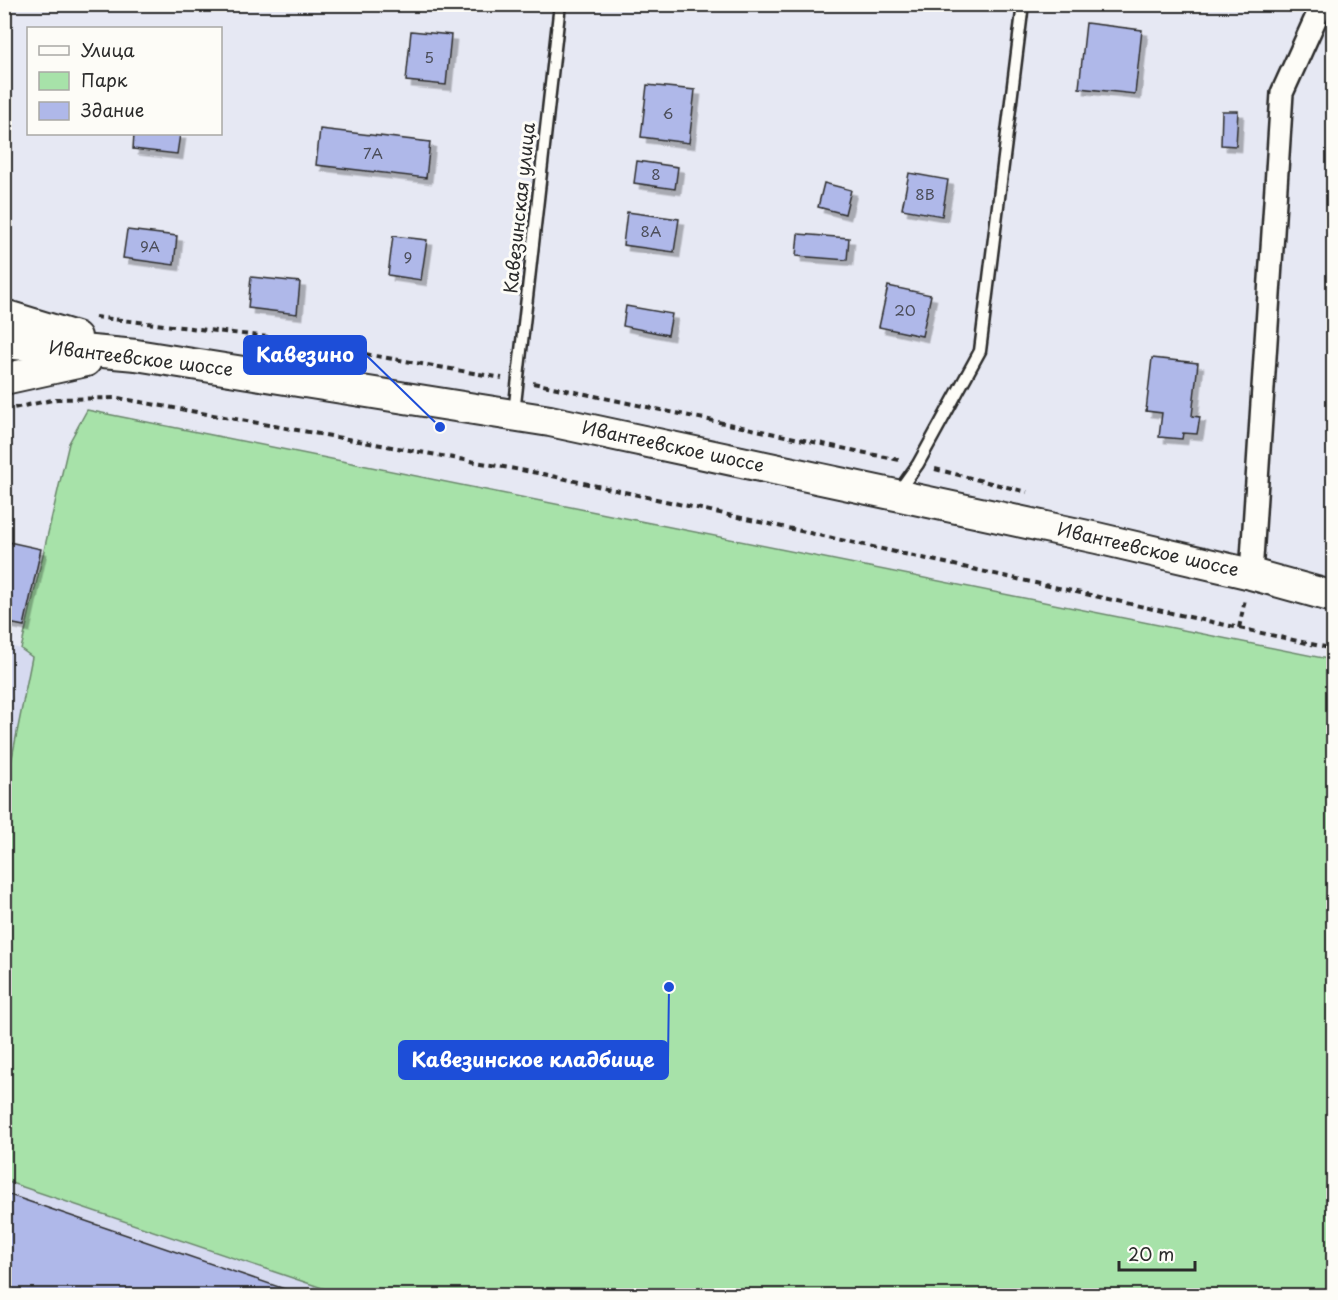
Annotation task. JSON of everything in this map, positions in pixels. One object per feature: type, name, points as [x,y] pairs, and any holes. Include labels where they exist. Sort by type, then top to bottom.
[{"type":"main road","points":[[4,315],[136,355]]},
{"type":"main road","name":"Ивантеевское шоссе","points":[[4,343],[136,355],[514,414],[897,494],[1251,574],[1334,597]]},
{"type":"main road","points":[[4,379],[51,367],[136,355]]},
{"type":"street","points":[[1251,574],[1282,93],[1318,6]]},
{"type":"lane","name":"Кавезинская улица","points":[[514,414],[560,4]]},
{"type":"lane","points":[[897,494],[918,464],[980,351],[1023,4]]},
{"type":"path","points":[[92,316],[268,337],[555,387]]},
{"type":"path","points":[[4,410],[57,399],[118,398],[543,474],[1334,649]]},
{"type":"shaded area","points":[[5,645],[21,649],[32,657],[5,793]]},
{"type":"shaded area","points":[[5,1181],[343,1295],[5,1295]]},
{"type":"green space","points":[[87,410],[1333,660],[1333,1295],[343,1295],[5,1181],[5,793],[32,657],[21,649],[69,443]]},
{"type":"building","points":[[1086,23],[1142,30],[1135,94],[1079,88]]},
{"type":"building","points":[[411,31],[451,35],[446,85],[406,81]]},
{"type":"building","points":[[647,85],[695,90],[689,143],[641,137]]},
{"type":"building","points":[[1222,111],[1238,111],[1236,146],[1221,145]]},
{"type":"building","points":[[320,129],[430,142],[426,178],[316,165]]},
{"type":"building","points":[[134,135],[180,135],[177,154],[133,149]]},
{"type":"building","points":[[637,161],[678,167],[675,189],[634,183]]},
{"type":"building","points":[[909,173],[948,180],[942,216],[902,209]]},
{"type":"building","points":[[824,183],[851,190],[845,214],[818,207]]},
{"type":"building","points":[[627,212],[679,219],[674,252],[623,245]]},
{"type":"building","points":[[127,230],[177,236],[174,265],[123,258]]},
{"type":"building","points":[[798,234],[849,238],[847,260],[796,256]]},
{"type":"building","points":[[393,236],[427,240],[421,280],[388,275]]},
{"type":"building","points":[[251,277],[300,282],[297,314],[248,308]]},
{"type":"building","points":[[888,286],[931,295],[922,336],[879,327]]},
{"type":"building","points":[[626,306],[672,314],[668,335],[623,326]]},
{"type":"building","points":[[1152,358],[1198,363],[1192,416],[1200,417],[1197,434],[1183,433],[1182,439],[1159,437],[1162,413],[1146,411]]},
{"type":"building","points":[[9,542],[41,549],[24,626],[4,622],[4,564]]},
{"type":"building","points":[[4,1193],[305,1296],[4,1296]]},
{"type":"place","name":"Кавезино","points":[[440,427]]},
{"type":"place","name":"Кавезинское кладбище","points":[[669,987]]}]
